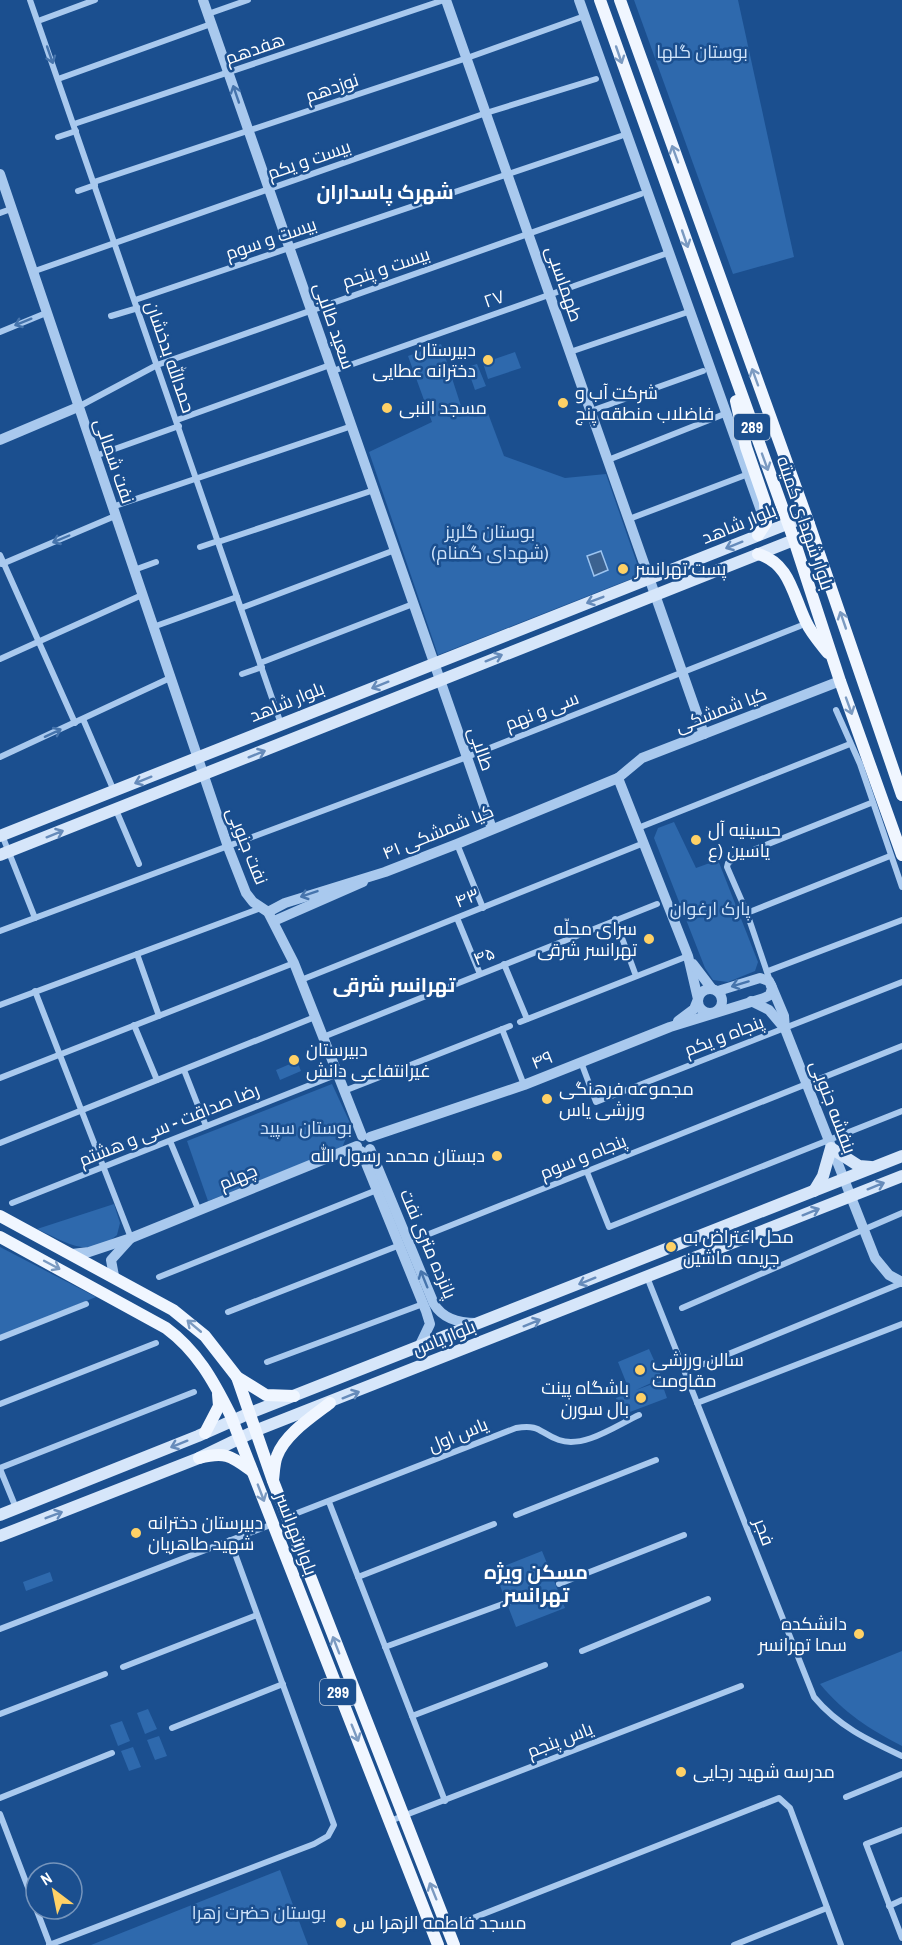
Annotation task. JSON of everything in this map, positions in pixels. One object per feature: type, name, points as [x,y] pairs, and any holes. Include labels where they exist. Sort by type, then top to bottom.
[{"type":"main road","name":"بلوار شهدای کمیته","points":[[600,0],[737,388],[794,540],[896,855]]},
{"type":"main road","name":"بلوار شهدای کمیته","points":[[620,0],[809,524],[902,795]]},
{"type":"main road","points":[[737,388],[738,417],[765,502],[766,523],[758,535]]},
{"type":"main road","name":"بلوار شاهد","points":[[1,835],[758,535],[797,520],[809,524],[804,536],[4,853]]},
{"type":"main road","points":[[758,554],[772,560],[782,570],[793,588],[806,623],[832,658]]},
{"type":"main road","points":[[814,1191],[823,1176],[830,1144],[859,1166],[875,1167]]},
{"type":"main road","name":"بلوار یاس","points":[[233,1422],[250,1413],[902,1156]]},
{"type":"main road","name":"بلوار یاس","points":[[0,1536],[199,1458],[257,1430],[902,1176]]},
{"type":"main road","name":"بلوار تهرانسر","points":[[0,1216],[166,1305],[194,1326],[222,1353],[235,1373],[287,1518],[454,1945]]},
{"type":"main road","name":"بلوار تهرانسر","points":[[0,1237],[166,1328],[184,1342],[206,1368],[233,1422],[436,1939]]},
{"type":"main road","points":[[641,1259],[647,1277]]},
{"type":"main road","points":[[216,1387],[226,1396],[235,1393],[237,1388],[235,1373]]},
{"type":"main road","points":[[235,1373],[266,1395],[294,1396]]},
{"type":"main road","points":[[205,1433],[219,1406],[216,1387]]},
{"type":"main road","points":[[273,1481],[277,1456],[286,1443],[299,1428],[330,1403]]},
{"type":"main road","points":[[0,1515],[233,1422]]},
{"type":"main road","points":[[199,1458],[218,1453],[252,1471]]},
{"type":"street","name":"حمدالله بدخشان","points":[[30,0],[281,724]]},
{"type":"street","points":[[38,21],[95,0]]},
{"type":"street","name":"سعید طالبی","points":[[203,0],[434,663]]},
{"type":"street","points":[[58,79],[210,19],[248,0]]},
{"type":"street","name":"طهماسبی","points":[[445,0],[655,594]]},
{"type":"street","name":"هفدهم","points":[[74,124],[445,0]]},
{"type":"street","points":[[579,0],[766,523]]},
{"type":"street","name":"نوزدهم","points":[[78,191],[579,18]]},
{"type":"street","name":"بیست و یکم","points":[[32,272],[486,113],[596,79]]},
{"type":"street","points":[[58,137],[76,131]]},
{"type":"street","name":"بیست و سوم","points":[[111,316],[136,304],[290,249],[621,136]]},
{"type":"street","name":"نفت شمالی","points":[[0,174],[197,758]]},
{"type":"street","name":"بیست و پنجم","points":[[78,407],[157,365],[641,194]]},
{"type":"street","points":[[0,213],[11,208]]},
{"type":"street","name":"۲۷","points":[[95,456],[178,423],[332,368],[665,254]]},
{"type":"street","points":[[0,332],[46,313]]},
{"type":"street","points":[[570,352],[685,313]]},
{"type":"street","points":[[591,411],[703,371]]},
{"type":"street","points":[[0,440],[78,407]]},
{"type":"street","points":[[608,460],[727,414]]},
{"type":"street","points":[[2,564],[114,512],[197,479],[352,426]]},
{"type":"street","points":[[629,519],[743,476]]},
{"type":"street","points":[[200,547],[374,490]]},
{"type":"street","points":[[241,608],[395,550]]},
{"type":"street","points":[[0,555],[2,564],[75,723]]},
{"type":"street","points":[[134,570],[156,562]]},
{"type":"street","points":[[655,594],[704,734]]},
{"type":"street","points":[[0,659],[142,595]]},
{"type":"street","points":[[153,627],[237,597]]},
{"type":"street","points":[[242,674],[413,603]]},
{"type":"street","name":"سی و نهم","points":[[0,931],[466,757],[800,626]]},
{"type":"street","name":"طالبی","points":[[434,663],[492,829]]},
{"type":"street","points":[[0,757],[170,678]]},
{"type":"street","name":"کیا شمشکی","points":[[618,778],[642,758],[840,681]]},
{"type":"street","points":[[836,710],[871,803],[896,855],[902,887]]},
{"type":"street","points":[[83,719],[114,791]]},
{"type":"street","points":[[638,828],[850,744]]},
{"type":"street","name":"نفت جنوبی","points":[[197,758],[246,893],[268,914],[294,963],[366,1144]]},
{"type":"street","points":[[618,778],[688,956],[698,999],[703,1010],[715,1012]]},
{"type":"street","name":"۴۱ کیا شمشکی","points":[[268,914],[339,895],[385,872],[618,778]]},
{"type":"street","name":"بنفشه جنوبی","points":[[871,803],[733,858],[727,867],[747,913],[784,1016],[785,1029],[850,1196],[881,1268],[902,1283]]},
{"type":"street","points":[[116,810],[139,864]]},
{"type":"street","points":[[1,835],[4,853],[35,918]]},
{"type":"street","name":"۴۳","points":[[301,980],[644,843]]},
{"type":"street","points":[[457,844],[483,908]]},
{"type":"street","points":[[747,913],[896,855]]},
{"type":"street","name":"۴۵","points":[[323,1037],[657,904]]},
{"type":"street","points":[[0,1005],[137,954],[268,914]]},
{"type":"street","points":[[457,918],[480,974]]},
{"type":"street","points":[[615,920],[636,976]]},
{"type":"street","points":[[768,970],[902,920]]},
{"type":"street","points":[[137,954],[159,1016]]},
{"type":"street","points":[[520,1022],[688,956]]},
{"type":"street","points":[[688,956],[715,990],[722,1003],[715,1012]]},
{"type":"street","points":[[0,1078],[294,963]]},
{"type":"street","points":[[504,964],[527,1019]]},
{"type":"street","points":[[760,978],[767,979],[771,984],[771,991],[767,997],[751,1000],[670,1027],[694,1009],[698,999],[706,990],[715,990],[760,978]]},
{"type":"street","name":"پنجاه و یکم","points":[[580,1062],[596,1102],[902,982]]},
{"type":"street","points":[[35,992],[131,1238],[111,1260],[114,1276]]},
{"type":"street","name":"بنفشه جنوبی","points":[[751,1000],[769,1010],[785,1029]]},
{"type":"street","points":[[0,1143],[315,1017]]},
{"type":"street","points":[[134,1025],[158,1080]]},
{"type":"street","points":[[344,1090],[510,1026]]},
{"type":"street","name":"۴۹","points":[[366,1144],[424,1119],[524,1085],[670,1027]]},
{"type":"street","points":[[502,1029],[524,1085]]},
{"type":"street","name":"پنجاه و سوم","points":[[228,1312],[902,1047]]},
{"type":"street","points":[[184,1070],[206,1126]]},
{"type":"street","name":"رضا صداقت - سی و هشتم","points":[[12,1203],[338,1074]]},
{"type":"street","points":[[587,1172],[609,1227],[830,1144],[902,1111]]},
{"type":"street","points":[[170,1141],[200,1211]]},
{"type":"street","name":"پانزده متری نفت","points":[[366,1144],[428,1302],[429,1324],[419,1347]]},
{"type":"street","name":"چهلم","points":[[72,1254],[89,1252],[131,1238],[366,1144]]},
{"type":"street","points":[[159,1277],[382,1188]]},
{"type":"street","points":[[682,1308],[902,1213]]},
{"type":"street","name":"فجر","points":[[647,1277],[814,1697],[831,1717],[852,1732],[902,1756]]},
{"type":"street","points":[[704,1364],[902,1283]]},
{"type":"street","points":[[267,1362],[428,1302]]},
{"type":"street","name":"پانزده متری نفت","points":[[428,1302],[440,1313],[462,1323],[479,1323]]},
{"type":"street","points":[[0,1338],[86,1304]]},
{"type":"street","points":[[697,1403],[902,1324]]},
{"type":"street","points":[[0,1404],[156,1343]]},
{"type":"street","points":[[16,1509],[0,1469],[194,1392]]},
{"type":"street","name":"یاس اول","points":[[287,1518],[516,1428],[532,1426],[560,1441],[572,1443],[588,1439],[639,1415]]},
{"type":"street","points":[[516,1515],[656,1460]]},
{"type":"street","points":[[329,1502],[445,1801]]},
{"type":"street","points":[[0,1629],[273,1524]]},
{"type":"street","points":[[358,1577],[494,1524]]},
{"type":"street","points":[[559,1584],[684,1535]]},
{"type":"street","points":[[0,1814],[49,1945],[314,1844],[328,1836],[334,1825],[230,1540]]},
{"type":"street","points":[[582,1651],[708,1599]]},
{"type":"street","points":[[386,1647],[511,1601]]},
{"type":"street","points":[[123,1667],[257,1615]]},
{"type":"street","points":[[412,1716],[545,1665]]},
{"type":"street","points":[[0,1714],[105,1674]]},
{"type":"street","points":[[172,1728],[282,1684]]},
{"type":"street","name":"یاس پنجم","points":[[390,1821],[741,1686]]},
{"type":"street","points":[[0,1798],[112,1753]]},
{"type":"street","points":[[846,1797],[902,1774]]},
{"type":"street","points":[[436,1939],[448,1928],[779,1798],[790,1808],[841,1945]]},
{"type":"street","points":[[902,1830],[866,1844],[902,1938]]},
{"type":"street","points":[[889,1906],[902,1900]]},
{"type":"street","points":[[734,1945],[827,1908]]},
{"type":"green space","name":"بوستان گلها","points":[[634,0],[738,0],[794,257],[733,274]]},
{"type":"green space","name":"بوستان گلریز (شهدای گمنام)","points":[[441,344],[461,406],[486,408],[504,456],[565,478],[606,474],[641,575],[438,655],[369,452],[432,422],[408,356]]},
{"type":"green space","points":[[515,352],[521,368],[488,379],[483,363]]},
{"type":"green space","points":[[477,364],[486,386],[475,390],[467,367]]},
{"type":"green space","name":"پارک ارغوان","points":[[674,822],[696,868],[718,860],[758,962],[755,971],[728,982],[713,980],[705,968],[654,838],[658,828]]},
{"type":"green space","points":[[297,1061],[301,1071],[280,1080],[276,1070]]},
{"type":"green space","name":"بوستان سپید","points":[[332,1084],[351,1125],[342,1148],[208,1201],[187,1141]]},
{"type":"green space","points":[[114,1204],[120,1223],[117,1235],[96,1246],[87,1248],[77,1246],[37,1229]]},
{"type":"green space","points":[[0,1247],[96,1297],[0,1336]]},
{"type":"green space","points":[[649,1349],[662,1378],[636,1390],[661,1381],[667,1398],[622,1415],[616,1398],[630,1392],[618,1362]]},
{"type":"green space","points":[[542,1551],[565,1608],[516,1627],[494,1570]]},
{"type":"green space","points":[[50,1572],[53,1581],[26,1591],[23,1582]]},
{"type":"green space","points":[[902,1651],[902,1746],[858,1720],[820,1684]]},
{"type":"green space","points":[[148,1709],[157,1729],[145,1734],[137,1713]]},
{"type":"green space","points":[[122,1721],[130,1741],[118,1746],[110,1725]]},
{"type":"green space","points":[[159,1736],[167,1756],[155,1760],[147,1740]]},
{"type":"green space","points":[[133,1747],[141,1767],[129,1771],[121,1751]]},
{"type":"green space","name":"بوستان حضرت زهرا","points":[[280,1870],[308,1945],[91,1945]]},
{"type":"shaded area","points":[[601,551],[608,570],[594,576],[587,556]]},
{"type":"place","name":"دبیرستان دخترانه عطایی","points":[[488,360]]},
{"type":"place","name":"شرکت آب و فاضلاب منطقه پنج","points":[[563,403]]},
{"type":"place","name":"مسجد النبی","points":[[387,408]]},
{"type":"place","name":"پست تهرانسر","points":[[623,569]]},
{"type":"place","name":"حسینیه آل یاسین (ع","points":[[696,840]]},
{"type":"place","name":"سرای محلّه تهرانسر شرقی","points":[[649,939]]},
{"type":"place","name":"دبیرستان غیرانتفاعی دانش","points":[[294,1060]]},
{"type":"place","name":"مجموعه فرهنگی ورزشی یاس","points":[[547,1099]]},
{"type":"place","name":"دبستان محمد رسول الله","points":[[497,1156]]},
{"type":"place","name":"محل اعتراض به جریمه ماشین","points":[[671,1247]]},
{"type":"place","name":"سالن ورزشی مقاومت","points":[[640,1370]]},
{"type":"place","name":"باشگاه پینت بال سورن","points":[[641,1398]]},
{"type":"place","name":"دبیرستان دخترانه شهید طاهریان","points":[[136,1533]]},
{"type":"place","name":"دانشکده سما تهرانسر","points":[[859,1634]]},
{"type":"place","name":"مدرسه شهید رجایی","points":[[681,1772]]},
{"type":"place","name":"مسجد فاطمه الزهرا س","points":[[341,1923]]},
{"type":"district","name":"شهرک پاسداران","points":[[385,192]]},
{"type":"district","name":"تهرانسر شرقی","points":[[394,985]]},
{"type":"district","name":"مسکن ویژه تهرانسر","points":[[536,1584]]}]
